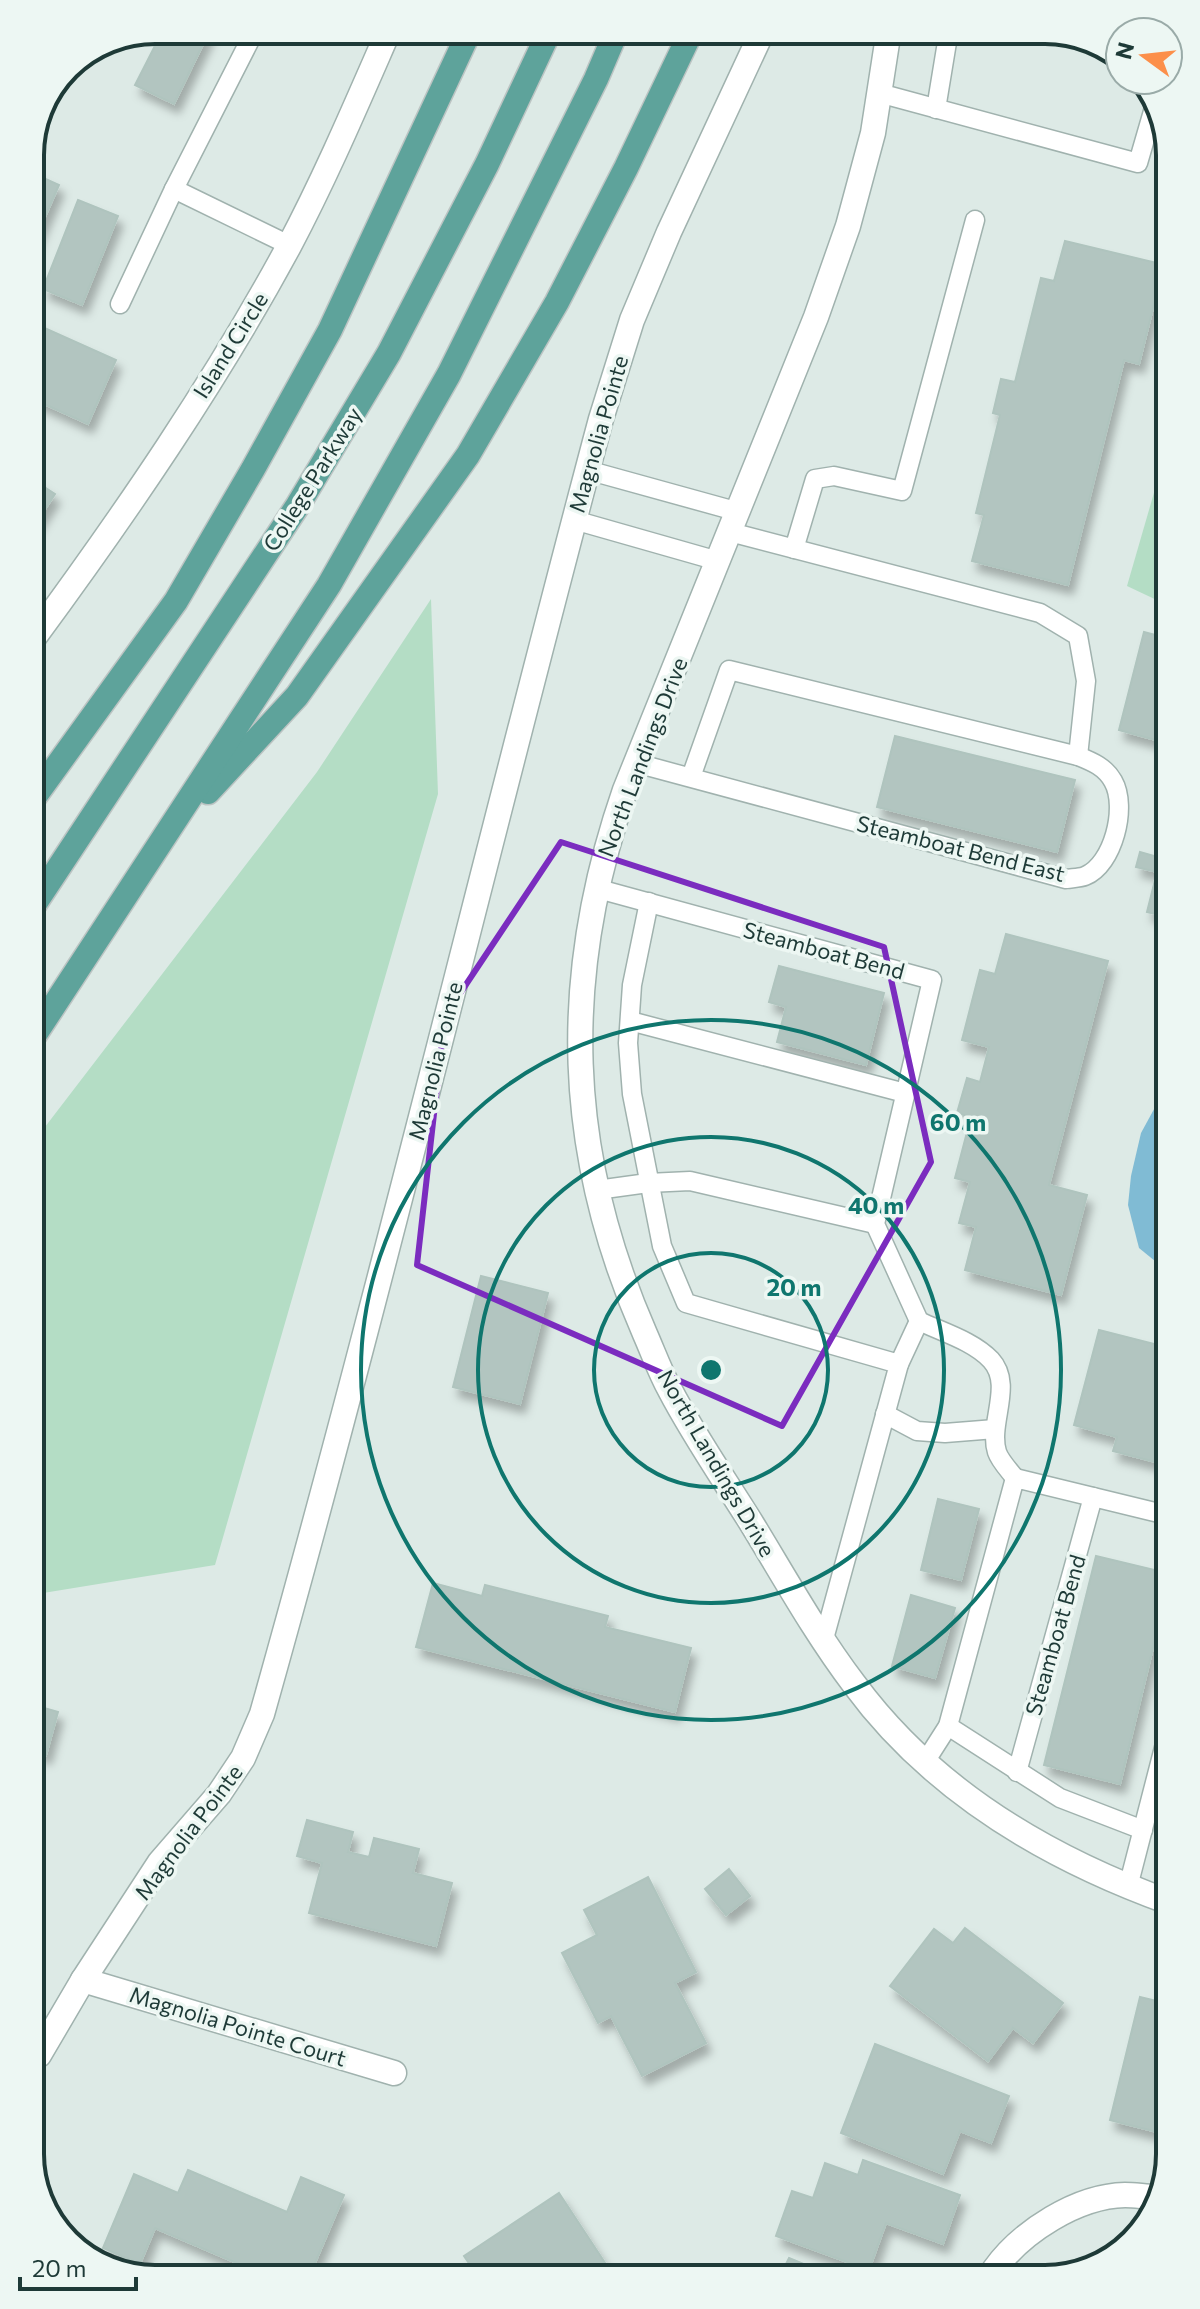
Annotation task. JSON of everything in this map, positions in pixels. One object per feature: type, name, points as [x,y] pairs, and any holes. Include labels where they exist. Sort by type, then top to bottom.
[{"type":"main road","points":[[44,784],[176,601],[253,469],[330,330],[463,44]]},
{"type":"main road","name":"College Parkway","points":[[44,888],[298,505],[389,353],[487,164],[543,44]]},
{"type":"main road","points":[[44,1021],[329,585],[449,374],[611,44]]},
{"type":"main road","points":[[163,841],[297,696],[468,455],[557,302],[685,44]]},
{"type":"street","name":"Island Circle","points":[[44,623],[162,454],[289,245],[383,44]]},
{"type":"street","name":"Magnolia Pointe","points":[[44,2046],[160,1862],[219,1794],[243,1758],[262,1714],[380,1284],[430,1076],[587,470],[632,320],[669,232],[756,44]]},
{"type":"street","name":"North Landings Drive","points":[[887,44],[873,133],[848,226],[816,317],[607,841],[587,937],[578,1032],[584,1124],[612,1251],[669,1389],[854,1684],[884,1721],[925,1762],[994,1816],[1037,1844],[1084,1868],[1156,1897]]},
{"type":"street","name":"Magnolia Pointe Court","points":[[83,1980],[394,2073]]},
{"type":"street","points":[[998,2265],[1008,2250],[1044,2223],[1083,2204],[1123,2195],[1148,2196]]},
{"type":"lane","points":[[120,304],[248,44]]},
{"type":"lane","points":[[936,109],[947,44]]},
{"type":"lane","points":[[879,93],[1138,163],[1150,121]]},
{"type":"lane","points":[[174,189],[289,245]]},
{"type":"lane","points":[[794,549],[815,479],[834,476],[902,491],[975,220]]},
{"type":"lane","points":[[587,470],[735,522],[794,549],[1040,613],[1078,636],[1086,681],[1078,756]]},
{"type":"lane","points":[[574,520],[718,561]]},
{"type":"lane","name":"Steamboat Bend East","points":[[636,763],[1066,879],[1086,876],[1110,853],[1120,807],[1115,783],[1099,764],[1078,756],[729,670],[691,777]]},
{"type":"lane","name":"Steamboat Bend","points":[[595,888],[932,980],[875,1224]]},
{"type":"lane","points":[[649,902],[632,985],[628,1043],[632,1094],[662,1246],[686,1303],[899,1364]]},
{"type":"lane","points":[[630,1021],[905,1093]]},
{"type":"lane","points":[[597,1190],[690,1181],[875,1224],[919,1321],[972,1346],[993,1362],[1002,1390],[995,1429],[997,1454],[1015,1478],[1156,1512]]},
{"type":"lane","points":[[824,1639],[899,1364],[919,1321]]},
{"type":"lane","points":[[885,1414],[917,1431],[945,1433],[995,1429]]},
{"type":"lane","points":[[925,1762],[948,1726],[1015,1478]]},
{"type":"lane","name":"Steamboat Bend","points":[[1017,1772],[1093,1497]]},
{"type":"lane","points":[[948,1726],[1060,1798],[1143,1830]]},
{"type":"lane","points":[[1128,1887],[1156,1779]]},
{"type":"highlighted area","points":[[561,842],[884,947],[931,1162],[782,1426],[417,1265],[445,1016]]},
{"type":"green space","points":[[1156,486],[1156,600],[1127,586]]},
{"type":"green space","points":[[431,599],[438,794],[215,1565],[44,1593],[44,1128],[317,772]]},
{"type":"water","points":[[1156,1106],[1156,1262],[1139,1248],[1128,1205],[1141,1133]]},
{"type":"building","points":[[156,44],[203,44],[174,104],[135,85]]},
{"type":"building","points":[[44,178],[59,185],[44,219]]},
{"type":"building","points":[[78,200],[118,216],[82,305],[44,289]]},
{"type":"building","points":[[1065,241],[1156,263],[1156,296],[1139,364],[1124,360],[1068,585],[972,561],[984,515],[976,513],[1000,415],[993,413],[1001,379],[1015,382],[1041,278],[1054,281]]},
{"type":"building","points":[[44,328],[116,360],[88,424],[44,404]]},
{"type":"building","points":[[44,487],[55,494],[44,511]]},
{"type":"building","points":[[1144,632],[1156,635],[1156,740],[1119,730]]},
{"type":"building","points":[[895,736],[1075,780],[1057,852],[877,807]]},
{"type":"building","points":[[1140,852],[1156,857],[1156,872],[1136,867]]},
{"type":"building","points":[[1156,876],[1156,914],[1147,912]]},
{"type":"building","points":[[1006,934],[1108,961],[1049,1185],[1087,1195],[1061,1295],[965,1270],[976,1227],[959,1223],[970,1182],[955,1178],[971,1117],[957,1113],[967,1078],[980,1082],[989,1047],[962,1040],[980,970],[995,974]]},
{"type":"building","points":[[779,966],[884,993],[866,1065],[777,1042],[786,1007],[769,1002]]},
{"type":"building","points":[[481,1276],[548,1293],[520,1404],[453,1387]]},
{"type":"building","points":[[1099,1330],[1156,1344],[1156,1462],[1113,1451],[1117,1437],[1074,1425]]},
{"type":"building","points":[[938,1499],[979,1509],[961,1580],[921,1570]]},
{"type":"building","points":[[1096,1556],[1156,1570],[1156,1635],[1120,1784],[1044,1765]]},
{"type":"building","points":[[433,1583],[482,1596],[485,1585],[608,1616],[605,1627],[691,1648],[675,1712],[416,1647]]},
{"type":"building","points":[[911,1595],[955,1608],[935,1678],[892,1666]]},
{"type":"building","points":[[44,1708],[58,1712],[44,1754]]},
{"type":"building","points":[[307,1820],[353,1832],[348,1852],[369,1857],[374,1838],[419,1849],[413,1873],[452,1883],[436,1946],[309,1913],[322,1863],[297,1856]]},
{"type":"building","points":[[729,1869],[750,1896],[726,1915],[705,1889]]},
{"type":"building","points":[[648,1877],[696,1972],[675,1983],[706,2043],[642,2076],[611,2016],[598,2023],[562,1953],[597,1935],[584,1910]]},
{"type":"building","points":[[965,1928],[1063,2003],[1033,2043],[1013,2028],[988,2061],[890,1986],[934,1929],[953,1943]]},
{"type":"building","points":[[1140,1997],[1156,2001],[1156,2132],[1110,2120]]},
{"type":"building","points":[[875,2044],[1009,2096],[991,2143],[960,2131],[943,2174],[841,2133]]},
{"type":"building","points":[[863,2160],[960,2195],[943,2244],[886,2223],[871,2265],[855,2265],[776,2236],[792,2191],[813,2198],[825,2163],[858,2175]]},
{"type":"building","points":[[188,2170],[287,2212],[301,2177],[344,2195],[314,2265],[242,2265],[155,2228],[140,2264],[103,2248],[134,2174],[178,2193]]},
{"type":"building","points":[[559,2193],[606,2265],[470,2265],[464,2256]]},
{"type":"building","points":[[789,2258],[806,2265],[786,2265]]}]
